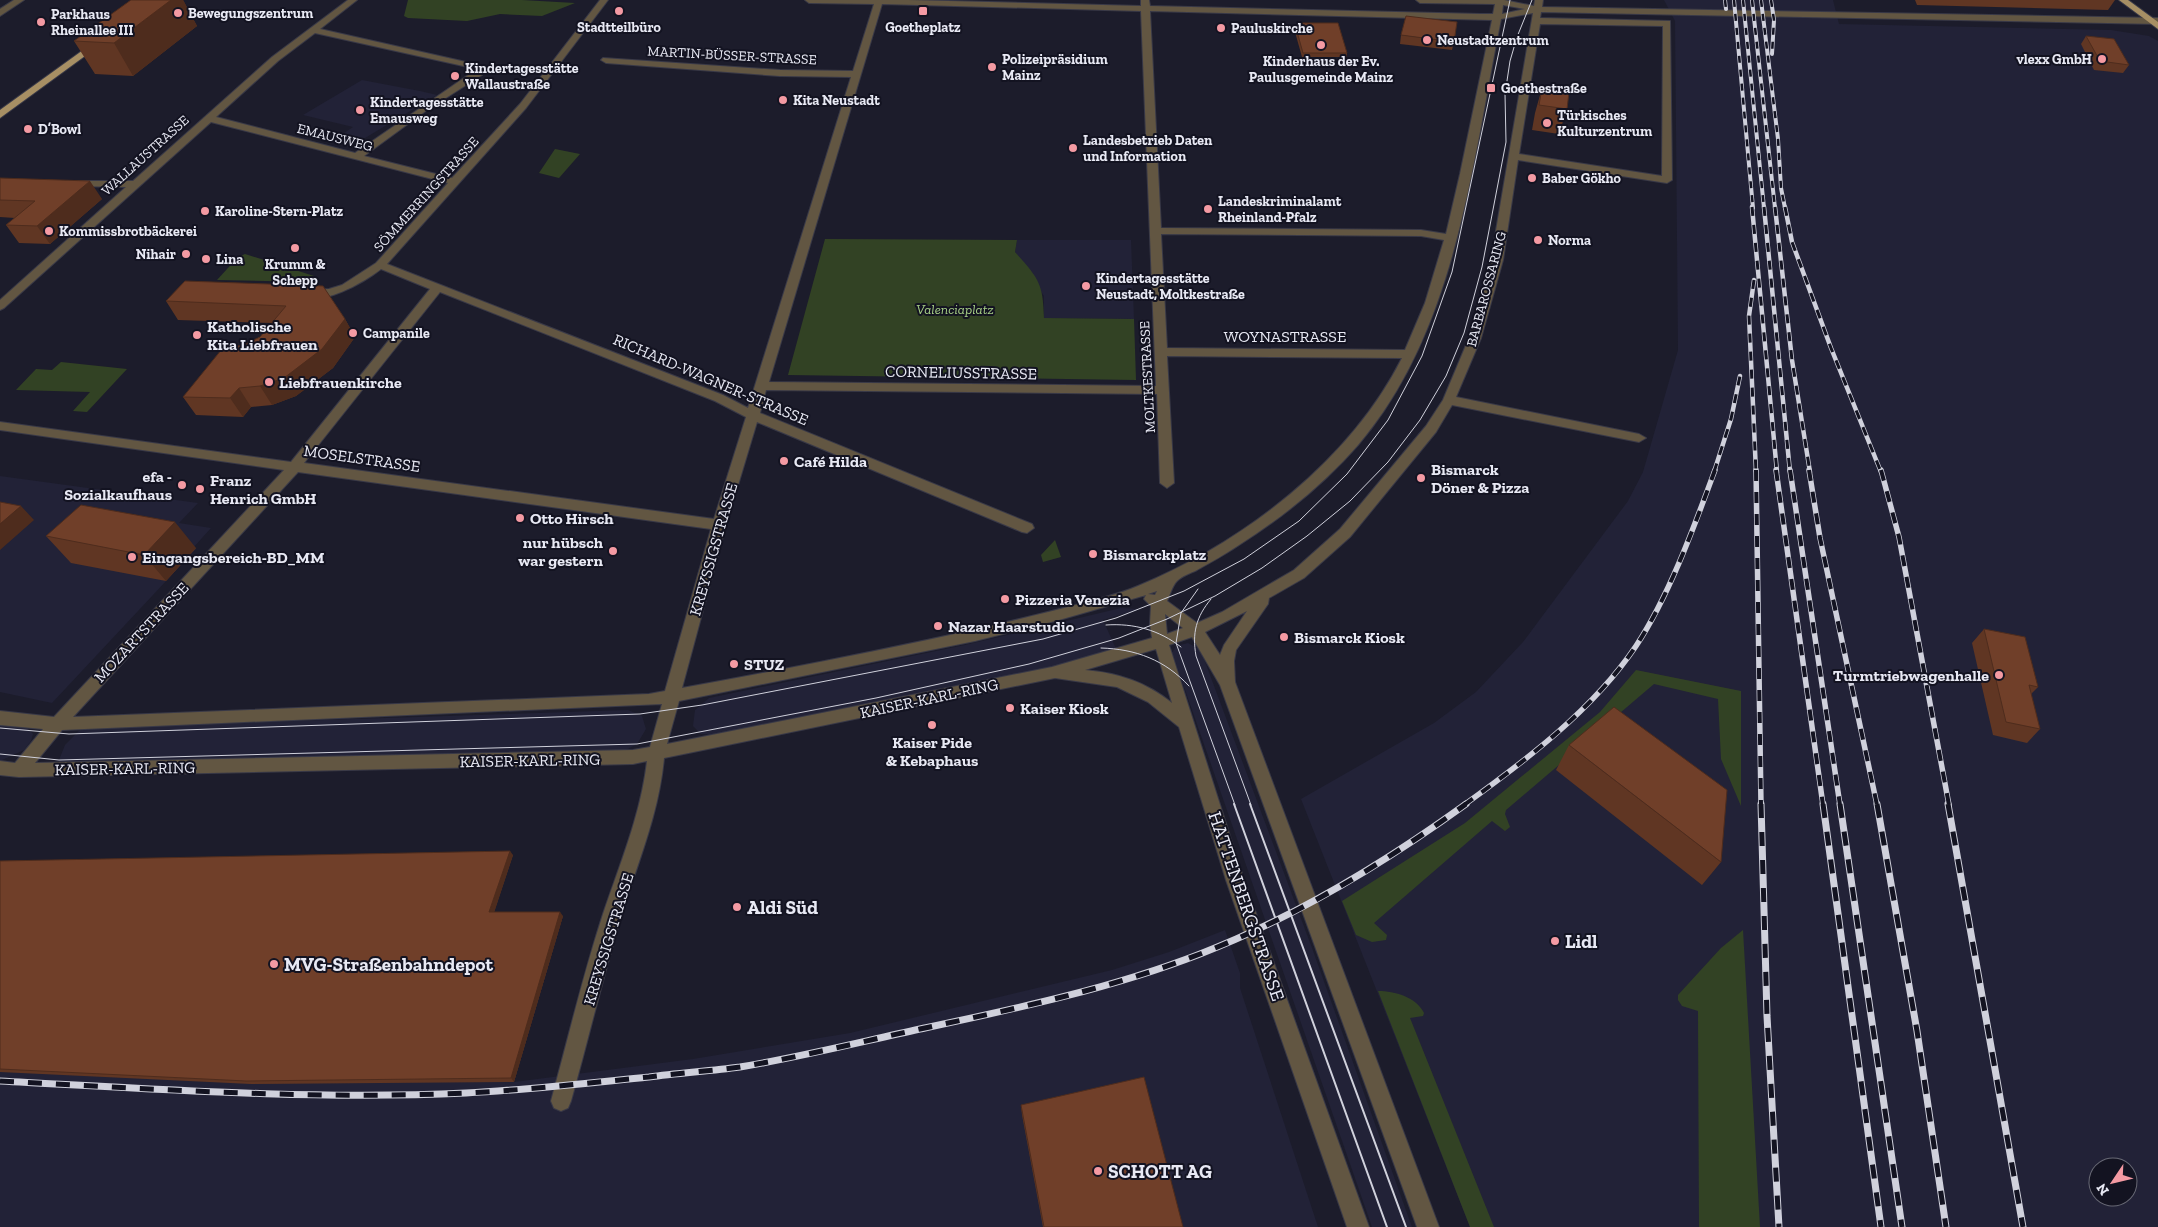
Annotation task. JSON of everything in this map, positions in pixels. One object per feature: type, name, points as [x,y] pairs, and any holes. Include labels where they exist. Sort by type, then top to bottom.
[{"type":"main road","points":[[2123,0],[2156,23]]},
{"type":"main road","points":[[2136,0],[2158,14]]},
{"type":"main road","points":[[0,115],[108,34]]},
{"type":"street","points":[[0,13],[20,0]]},
{"type":"street","name":"WALLAUSTRASSE","points":[[0,306],[207,118],[275,59],[354,0]]},
{"type":"street","name":"SÖMMERRINGSTRASSE","points":[[293,293],[330,294],[353,284],[380,265],[523,106],[604,0]]},
{"type":"street","points":[[809,0],[1146,4],[1497,17],[1538,10],[2156,23]]},
{"type":"street","points":[[1420,0],[1500,1],[1538,10],[1667,23],[1667,180],[1515,156]]},
{"type":"street","name":"KREYSSIGSTRASSE","points":[[561,1101],[612,916],[634,854],[653,784],[656,754],[719,525],[878,1]]},
{"type":"street","points":[[0,718],[56,724],[626,702],[743,685],[1027,624],[1133,594],[1172,577],[1233,543],[1280,511],[1331,466],[1373,415],[1410,354],[1416,343],[1450,238],[1500,1]]},
{"type":"street","name":"MOLTKESTRASSE","points":[[1146,4],[1167,483]]},
{"type":"street","name":"BARBAROSSARING","points":[[1271,592],[1299,574],[1345,533],[1432,429],[1448,400],[1475,338],[1497,260],[1538,10]]},
{"type":"street","points":[[313,30],[483,67],[479,73],[424,108],[356,157]]},
{"type":"street","name":"MARTIN-BÜSSER-STRASSE","points":[[606,60],[780,73],[856,74]]},
{"type":"street","name":"EMAUSWEG","points":[[207,118],[455,182]]},
{"type":"street","points":[[58,182],[134,184]]},
{"type":"street","points":[[1155,231],[1421,234],[1450,238]]},
{"type":"street","name":"RICHARD-WAGNER-STRASSE","points":[[380,265],[719,398],[752,414],[1027,528]]},
{"type":"street","name":"MOZARTSTRASSE","points":[[19,770],[56,724],[294,467],[438,287]]},
{"type":"street","name":"WOYNASTRASSE","points":[[1161,352],[1410,354]]},
{"type":"street","name":"CORNELIUSSTRASSE","points":[[760,386],[1162,390]]},
{"type":"street","points":[[1448,400],[1639,438]]},
{"type":"street","name":"MOSELSTRASSE","points":[[0,426],[719,525]]},
{"type":"street","points":[[1172,577],[1163,591],[1156,623],[1188,725]]},
{"type":"street","points":[[1052,673],[1161,642],[1194,630],[1227,616],[1271,592]]},
{"type":"street","points":[[1271,592],[1260,603],[1229,649],[1226,661],[1227,682],[1428,1227]]},
{"type":"street","points":[[1133,594],[1159,603],[1194,630],[1209,650],[1217,670],[1227,682]]},
{"type":"street","points":[[1052,673],[1114,680],[1133,686],[1148,694],[1188,725]]},
{"type":"street","name":"KAISER-KARL-RING","points":[[0,768],[19,770],[609,759],[656,754],[1052,673]]},
{"type":"street","name":"HATTENBERGSTRASSE","points":[[1188,725],[1235,880],[1358,1227]]},
{"type":"shaded area","points":[[1664,0],[1833,0],[1839,24],[2111,30],[2149,36],[2158,41],[2158,1227],[1470,1227],[1301,799],[1434,723],[1476,692],[1523,642],[1628,501],[1643,472],[1678,350],[1675,21]]},
{"type":"shaded area","name":"Kindertagesstätte Emausweg","points":[[362,80],[437,95],[355,144],[335,139],[353,127],[303,115]]},
{"type":"shaded area","name":"Kindertagesstätte Neustadt, Moltkestraße","points":[[1017,240],[1131,240],[1134,319],[1044,318],[1044,296],[1015,252]]},
{"type":"shaded area","points":[[0,476],[198,503],[179,523],[211,528],[193,548],[196,549],[52,703],[0,692]]},
{"type":"shaded area","points":[[1121,608],[1139,609],[1103,620],[1117,651],[1063,665],[716,735],[701,734],[693,726],[695,710],[709,698],[965,645]]},
{"type":"shaded area","points":[[1188,643],[1199,649],[1204,659],[1312,948],[1412,1227],[1372,1227],[1172,653],[1176,646]]},
{"type":"shaded area","points":[[628,710],[642,716],[646,729],[637,744],[622,752],[61,764],[59,760],[65,745],[82,728]]},
{"type":"shaded area","points":[[0,723],[26,726],[33,734],[31,741],[24,750],[2,760],[0,760]]},
{"type":"shaded area","points":[[513,855],[493,915],[563,916],[514,1082],[693,1059],[850,1033],[1112,970],[1169,952],[1225,930],[1240,973],[1240,988],[1318,1227],[0,1227],[0,865]]},
{"type":"green space","points":[[408,0],[522,0],[575,3],[542,16],[500,14],[467,21],[408,18],[404,16]]},
{"type":"green space","points":[[555,149],[580,154],[559,178],[539,173]]},
{"type":"green space","name":"Valenciaplatz","points":[[825,239],[1017,240],[1015,252],[1030,269],[1041,289],[1044,318],[1134,319],[1136,380],[788,375]]},
{"type":"green space","points":[[245,254],[314,276],[310,282],[217,280],[238,257]]},
{"type":"green space","points":[[61,362],[127,369],[87,412],[73,411],[90,392],[16,390],[36,369],[52,370]]},
{"type":"green space","points":[[1055,540],[1061,557],[1043,562],[1041,555]]},
{"type":"green space","points":[[1636,670],[1741,691],[1741,806],[1721,759],[1718,699],[1654,684],[1506,810],[1505,814],[1510,827],[1505,831],[1492,821],[1374,923],[1387,935],[1386,940],[1372,942],[1356,935],[1342,901],[1465,823],[1600,712]]},
{"type":"green space","points":[[1743,930],[1760,1227],[1699,1227],[1698,1011],[1682,1006],[1678,1000],[1678,995],[1721,948]]},
{"type":"green space","points":[[1378,991],[1404,996],[1416,1003],[1424,1013],[1423,1016],[1410,1018],[1494,1227],[1470,1227]]},
{"type":"building","points":[[131,0],[171,0],[114,43],[74,41]]},
{"type":"building","points":[[1406,16],[1457,22],[1454,42],[1401,35]]},
{"type":"building","name":"Kinderhaus der Ev. Paulusgemeinde Mainz","points":[[1302,23],[1338,23],[1347,53],[1303,53],[1296,28],[1303,27]]},
{"type":"building","points":[[2086,36],[2114,39],[2129,65],[2100,61]]},
{"type":"building","points":[[1542,88],[1569,92],[1567,109],[1539,105]]},
{"type":"building","points":[[0,178],[90,181],[37,226],[6,225],[35,201],[0,200]]},
{"type":"building","points":[[185,281],[323,286],[345,319],[322,349],[284,378],[260,386],[239,388],[230,398],[183,397],[222,349],[243,345],[260,337],[286,306],[166,301]]},
{"type":"building","points":[[0,502],[21,506],[0,524]]},
{"type":"building","points":[[81,505],[175,522],[144,555],[46,536]]},
{"type":"building","points":[[1984,629],[2025,637],[2038,687],[2029,685],[2040,729],[2006,722]]},
{"type":"building","points":[[1614,707],[1727,790],[1721,862],[1569,745]]},
{"type":"building","name":"MVG-Straßenbahndepot","points":[[510,851],[489,912],[560,912],[511,1078],[246,1081],[0,1069],[0,861]]},
{"type":"building","name":"SCHOTT AG","points":[[1144,1077],[1183,1227],[1044,1227],[1021,1105]]},
{"type":"tram line","points":[[0,728],[69,734],[640,714],[702,705],[1043,639],[1116,618],[1184,591],[1244,559],[1299,521],[1347,474],[1388,420],[1422,356],[1452,272],[1510,0]]},
{"type":"tram line","points":[[1182,612],[1215,596],[1262,568],[1307,536],[1350,501],[1388,462],[1420,420],[1446,376],[1464,333],[1482,267],[1506,142],[1505,94],[1510,61],[1517,37],[1532,0]]},
{"type":"tram line","points":[[1182,612],[1198,589]]},
{"type":"tram line","points":[[1211,599],[1202,612],[1196,626],[1196,656],[1251,805]]},
{"type":"tram line","points":[[1143,628],[1182,612]]},
{"type":"tram line","points":[[1176,643],[1182,612]]},
{"type":"tram line","points":[[1106,625],[1126,625],[1143,628]]},
{"type":"tram line","points":[[0,754],[59,760],[637,744],[876,698],[1029,664],[1119,638],[1143,628]]},
{"type":"tram line","points":[[1143,628],[1164,636],[1176,643]]},
{"type":"tram line","points":[[1176,643],[1181,647]]},
{"type":"tram line","points":[[1176,643],[1235,805]]},
{"type":"tram line","points":[[1101,648],[1126,651],[1149,658],[1170,669],[1189,686]]},
{"type":"tram line","points":[[1234,804],[1387,1227]]},
{"type":"tram line","points":[[1250,804],[1406,1227]]},
{"type":"railway","points":[[1725,0],[1726,9]]},
{"type":"railway","points":[[1734,0],[1753,208]]},
{"type":"railway","points":[[1743,0],[1764,208]]},
{"type":"railway","points":[[1752,0],[1775,208]]},
{"type":"railway","points":[[1761,0],[1778,139],[1781,188],[1785,208]]},
{"type":"railway","points":[[1771,0],[1774,20],[1772,54]]},
{"type":"railway","points":[[1752,207],[1777,472]]},
{"type":"railway","points":[[1764,207],[1790,472]]},
{"type":"railway","points":[[1775,207],[1792,360],[1810,472]]},
{"type":"railway","points":[[1785,207],[1792,242],[1831,348],[1881,472]]},
{"type":"railway","points":[[1754,280],[1749,316],[1756,472]]},
{"type":"railway","points":[[1714,472],[1731,419],[1740,376]]},
{"type":"railway","points":[[1464,805],[1511,771],[1557,733],[1600,692],[1619,669],[1648,626],[1670,583],[1715,470]]},
{"type":"railway","points":[[1756,470],[1761,805]]},
{"type":"railway","points":[[1776,470],[1823,805]]},
{"type":"railway","points":[[1790,470],[1840,805]]},
{"type":"railway","points":[[1809,470],[1820,538],[1877,805]]},
{"type":"railway","points":[[1881,470],[1899,537],[1949,805]]},
{"type":"railway","points":[[0,1081],[233,1093],[408,1095],[535,1088],[717,1070],[763,1063],[1062,997],[1132,978],[1200,954],[1270,923],[1338,888],[1403,848],[1466,804]]},
{"type":"railway","points":[[1761,804],[1767,1016],[1779,1227]]},
{"type":"railway","points":[[1823,804],[1881,1227]]},
{"type":"railway","points":[[1840,804],[1902,1227]]},
{"type":"railway","points":[[1877,804],[1917,1031],[1946,1227]]},
{"type":"railway","points":[[1948,804],[2023,1227]]},
{"type":"place","name":"Stadtteilbüro","points":[[619,11]]},
{"type":"place","name":"Goetheplatz","points":[[923,11]]},
{"type":"place","name":"Bewegungszentrum","points":[[178,13]]},
{"type":"place","name":"Parkhaus Rheinallee III","points":[[41,22]]},
{"type":"place","name":"Pauluskirche","points":[[1221,28]]},
{"type":"place","name":"Neustadtzentrum","points":[[1427,40]]},
{"type":"place","name":"Kinderhaus der Ev. Paulusgemeinde Mainz","points":[[1321,45]]},
{"type":"place","name":"vlexx GmbH","points":[[2102,59]]},
{"type":"place","name":"Polizeipräsidium Mainz","points":[[992,67]]},
{"type":"place","name":"Kindertagesstätte Wallaustraße","points":[[455,76]]},
{"type":"place","name":"Goethestraße","points":[[1491,88]]},
{"type":"place","name":"Kita Neustadt","points":[[783,100]]},
{"type":"place","name":"Kindertagesstätte Emausweg","points":[[360,110]]},
{"type":"place","name":"Türkisches Kulturzentrum","points":[[1547,123]]},
{"type":"place","name":"D’Bowl","points":[[28,129]]},
{"type":"place","name":"Landesbetrieb Daten und Information","points":[[1073,148]]},
{"type":"place","name":"Baber Gökho","points":[[1532,178]]},
{"type":"place","name":"Landeskriminalamt Rheinland-Pfalz","points":[[1208,209]]},
{"type":"place","name":"Karoline-Stern-Platz","points":[[205,211]]},
{"type":"place","name":"Kommissbrotbäckerei","points":[[49,231]]},
{"type":"place","name":"Norma","points":[[1538,240]]},
{"type":"place","name":"Krumm & Schepp","points":[[295,248]]},
{"type":"place","name":"Nihair","points":[[186,254]]},
{"type":"place","name":"Lina","points":[[206,259]]},
{"type":"place","name":"Kindertagesstätte Neustadt, Moltkestraße","points":[[1086,286]]},
{"type":"place","name":"Campanile","points":[[353,333]]},
{"type":"place","name":"Katholische Kita Liebfrauen","points":[[197,335]]},
{"type":"place","name":"Liebfrauenkirche","points":[[269,382]]},
{"type":"place","name":"Café Hilda","points":[[784,461]]},
{"type":"place","name":"Bismarck Döner & Pizza","points":[[1421,478]]},
{"type":"place","name":"efa - Sozialkaufhaus","points":[[182,485]]},
{"type":"place","name":"Franz Henrich GmbH","points":[[200,489]]},
{"type":"place","name":"Otto Hirsch","points":[[520,518]]},
{"type":"place","name":"nur hübsch war gestern","points":[[613,551]]},
{"type":"place","name":"Bismarckplatz","points":[[1093,554]]},
{"type":"place","name":"Eingangsbereich-BD_MM","points":[[132,557]]},
{"type":"place","name":"Pizzeria Venezia","points":[[1005,599]]},
{"type":"place","name":"Nazar Haarstudio","points":[[938,626]]},
{"type":"place","name":"Bismarck Kiosk","points":[[1284,637]]},
{"type":"place","name":"STUZ","points":[[734,664]]},
{"type":"place","name":"Turmtriebwagenhalle","points":[[1999,675]]},
{"type":"place","name":"Kaiser Kiosk","points":[[1010,708]]},
{"type":"place","name":"Kaiser Pide & Kebaphaus","points":[[932,725]]},
{"type":"place","name":"Aldi Süd","points":[[737,907]]},
{"type":"place","name":"Lidl","points":[[1555,941]]},
{"type":"place","name":"MVG-Straßenbahndepot","points":[[274,964]]},
{"type":"place","name":"SCHOTT AG","points":[[1098,1171]]}]
